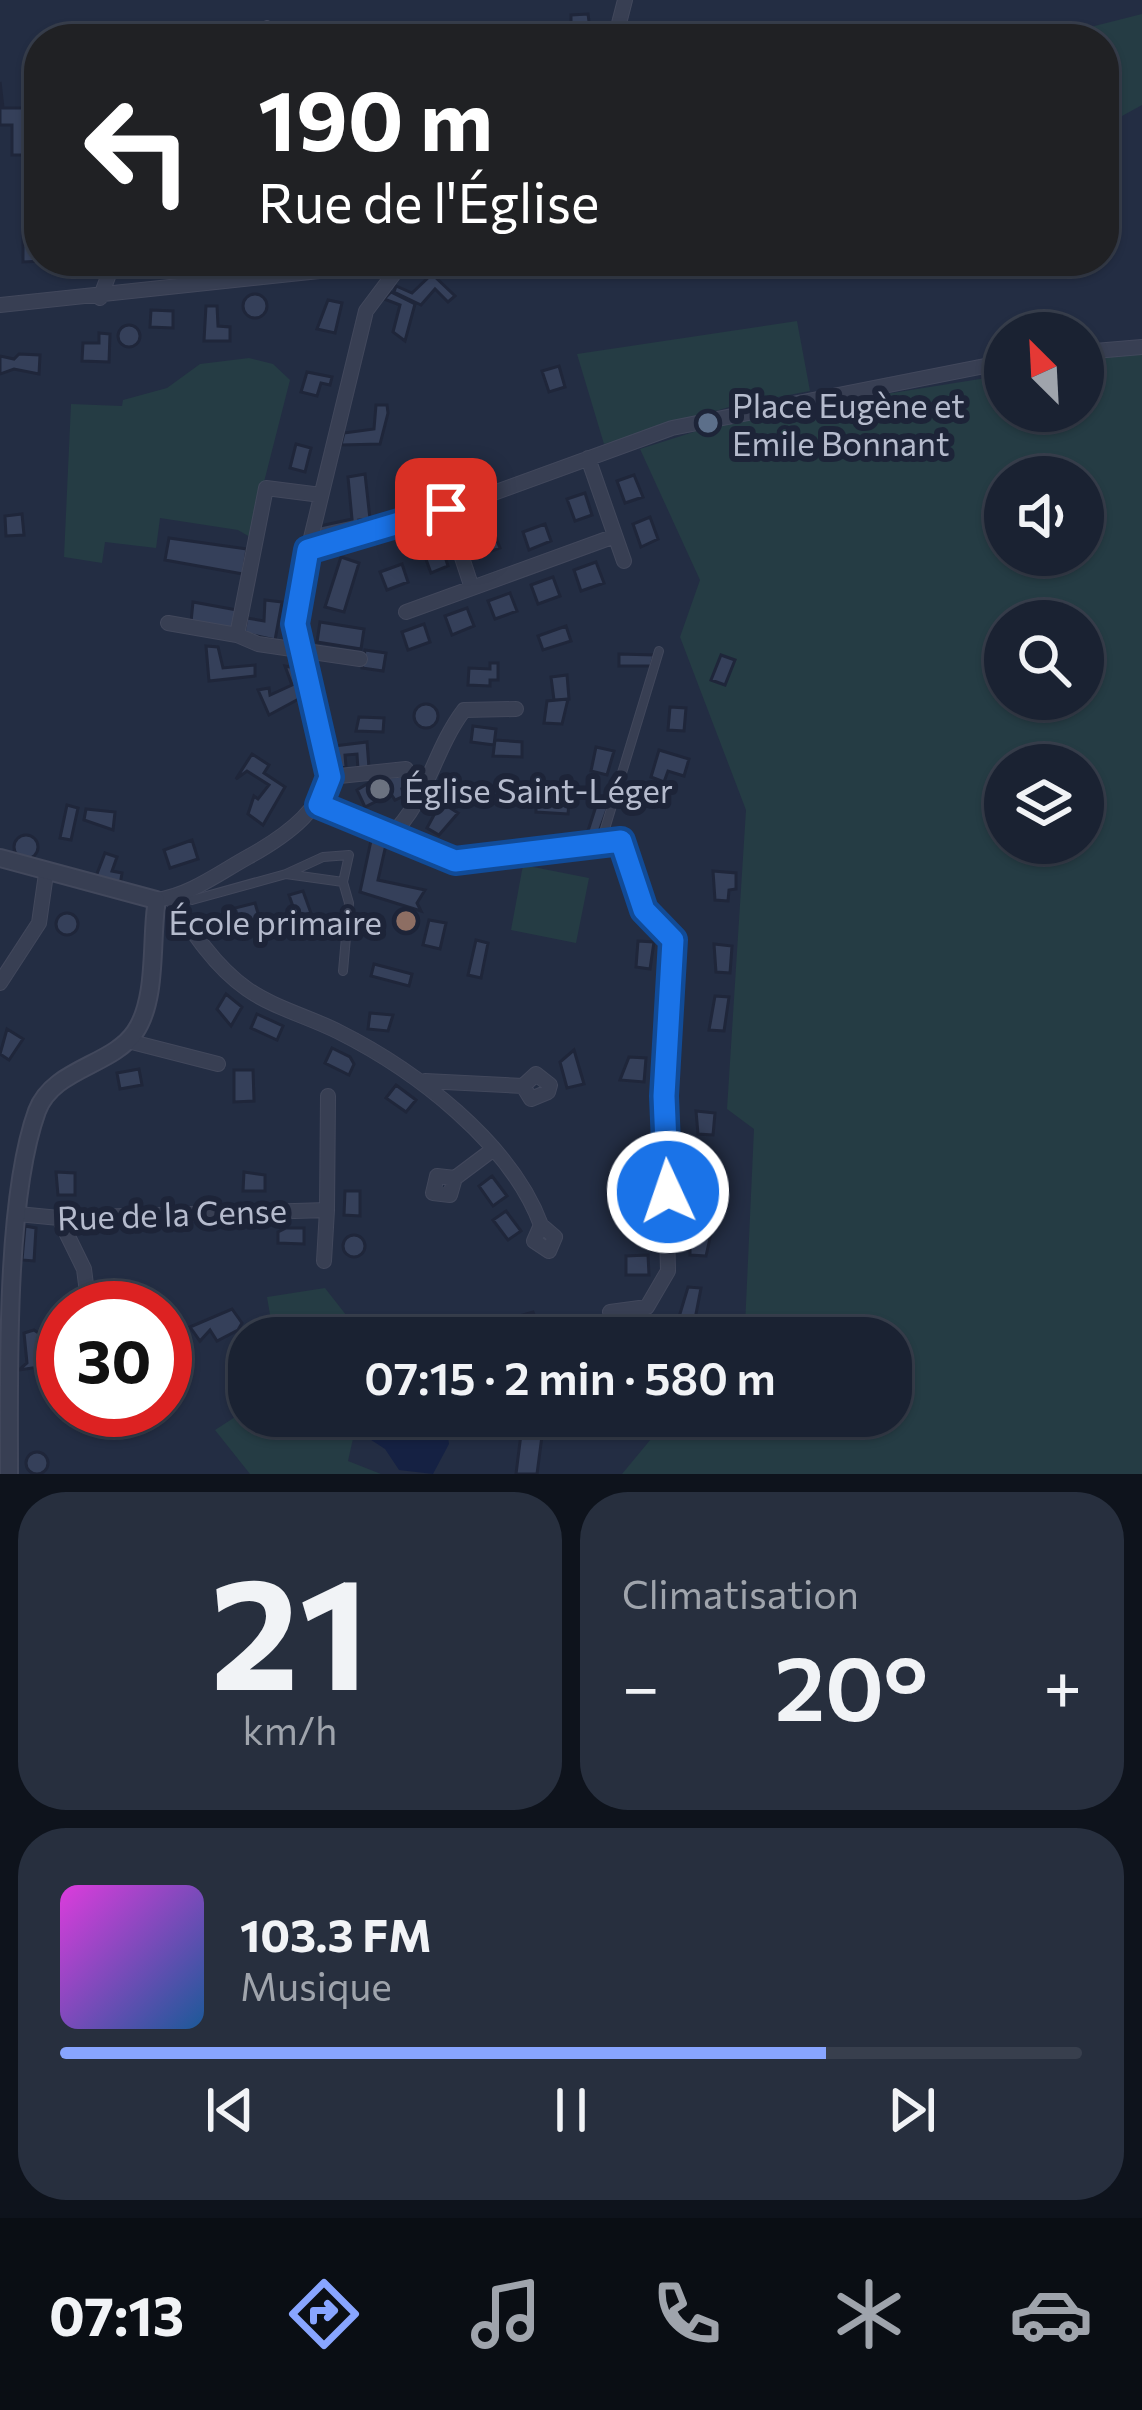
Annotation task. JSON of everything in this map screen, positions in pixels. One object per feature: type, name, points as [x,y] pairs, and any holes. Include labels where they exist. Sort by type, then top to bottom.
[{"type":"street","points":[[100,298],[108,276]]},
{"type":"street","points":[[0,305],[282,276]]},
{"type":"street","points":[[0,858],[46,874],[170,896],[293,832],[319,805],[330,777],[318,707],[297,649],[295,604],[366,311],[392,276]]},
{"type":"street","points":[[1104,350],[1142,347]]},
{"type":"street","points":[[308,550],[446,509],[689,424],[984,366]]},
{"type":"street","points":[[589,458],[624,561]]},
{"type":"street","points":[[237,635],[266,488],[321,495]]},
{"type":"street","points":[[446,509],[472,588]]},
{"type":"street","points":[[406,612],[615,536]]},
{"type":"street","points":[[168,623],[237,635],[258,644],[360,659]]},
{"type":"street","points":[[390,836],[419,804],[434,761],[464,710],[516,710]]},
{"type":"street","points":[[330,777],[406,769]]},
{"type":"street","points":[[319,805],[455,861],[621,841],[644,910],[673,940],[664,1096],[668,1271],[647,1307],[610,1312]]},
{"type":"street","points":[[0,983],[39,922],[46,874]]},
{"type":"street","points":[[9,1474],[18,1214],[38,1108],[65,1078],[128,1041],[143,1014],[170,896]]},
{"type":"street","points":[[170,896],[200,943],[249,991],[353,1039],[425,1081],[526,1193],[541,1225]]},
{"type":"street","points":[[128,1041],[218,1064]]},
{"type":"street","points":[[425,1081],[523,1086]]},
{"type":"street","name":"Rue de la Cense","points":[[325,1261],[328,1096]]},
{"type":"street","points":[[455,1178],[491,1151]]},
{"type":"street","name":"Rue de la Cense","points":[[18,1214],[58,1218],[327,1210]]},
{"type":"street","points":[[58,1218],[88,1281]]},
{"type":"lane","points":[[601,842],[659,651]]},
{"type":"lane","points":[[170,896],[192,900],[286,874],[322,857],[349,855],[343,882],[349,903],[343,971]]},
{"type":"lane","points":[[286,874],[343,882]]},
{"type":"shaded area","points":[[1142,14],[1142,105],[1119,118],[1119,24],[1102,24]]},
{"type":"shaded area","points":[[797,321],[810,391],[736,405],[604,444],[577,354]]},
{"type":"shaded area","points":[[1142,351],[1142,1474],[622,1474],[653,1437],[912,1437],[912,1317],[745,1317],[754,1129],[727,1109],[746,810],[680,637],[700,580],[640,449],[741,417],[984,378],[984,432],[1104,432],[1104,358]]},
{"type":"shaded area","points":[[249,358],[273,364],[290,380],[250,537],[238,530],[160,518],[156,548],[105,542],[102,563],[64,557],[71,404],[122,406],[123,400],[167,388],[200,364]]},
{"type":"shaded area","points":[[523,865],[589,878],[576,943],[511,930]]},
{"type":"shaded area","points":[[325,1288],[348,1317],[270,1317],[267,1297]]},
{"type":"shaded area","points":[[228,1422],[228,1437],[353,1437],[348,1461],[381,1474],[250,1474],[215,1430]]},
{"type":"water","points":[[367,1437],[448,1437],[433,1474],[399,1470],[385,1449]]},
{"type":"building","points":[[588,14],[589,24],[571,24],[571,15]]},
{"type":"building","points":[[0,82],[3,108],[24,108],[24,155],[12,155],[12,125],[0,125]]},
{"type":"building","points":[[434,276],[455,296],[448,302],[435,289],[421,305],[394,292],[396,286],[412,293]]},
{"type":"building","points":[[391,292],[415,304],[405,341],[393,332],[400,305],[384,299]]},
{"type":"building","points":[[255,294],[267,306],[255,318],[243,306]]},
{"type":"building","points":[[328,300],[342,303],[335,333],[317,329]]},
{"type":"building","points":[[206,306],[217,306],[218,326],[230,327],[230,341],[204,341]]},
{"type":"building","points":[[151,310],[173,311],[173,328],[150,327]]},
{"type":"building","points":[[129,325],[140,336],[129,347],[118,336]]},
{"type":"building","points":[[99,333],[110,334],[109,362],[82,361],[83,343],[99,343]]},
{"type":"building","points":[[19,354],[40,355],[39,374],[14,369],[0,374],[0,356],[14,359]]},
{"type":"building","points":[[559,366],[565,387],[549,392],[542,371]]},
{"type":"building","points":[[307,372],[332,377],[330,385],[321,383],[317,396],[301,392]]},
{"type":"building","points":[[376,405],[387,405],[388,413],[380,444],[341,445],[344,433],[374,429]]},
{"type":"building","points":[[296,444],[311,448],[305,472],[290,468]]},
{"type":"building","points":[[365,474],[370,519],[359,520],[361,528],[317,538],[320,526],[352,519],[348,477]]},
{"type":"building","points":[[634,475],[643,497],[625,503],[617,481]]},
{"type":"building","points":[[585,493],[592,515],[575,521],[567,499]]},
{"type":"building","points":[[22,514],[24,535],[6,536],[5,516]]},
{"type":"building","points":[[650,517],[658,539],[641,547],[633,524]]},
{"type":"building","points":[[545,524],[551,541],[529,550],[523,532]]},
{"type":"building","points":[[491,526],[500,548],[481,555],[473,533]]},
{"type":"building","points":[[169,538],[247,549],[243,574],[165,560]]},
{"type":"building","points":[[441,544],[448,566],[431,573],[423,551]]},
{"type":"building","points":[[341,557],[359,563],[344,612],[325,607]]},
{"type":"building","points":[[596,562],[604,583],[581,591],[574,570]]},
{"type":"building","points":[[402,564],[408,582],[387,590],[380,572]]},
{"type":"building","points":[[553,577],[560,596],[538,604],[531,585]]},
{"type":"building","points":[[510,593],[517,611],[495,619],[488,601]]},
{"type":"building","points":[[265,600],[282,602],[275,640],[244,633],[247,618],[264,621]]},
{"type":"building","points":[[193,602],[237,610],[234,630],[191,622]]},
{"type":"building","points":[[467,608],[474,626],[452,635],[445,616]]},
{"type":"building","points":[[320,622],[364,629],[361,649],[317,642]]},
{"type":"building","points":[[424,624],[430,642],[408,650],[402,632]]},
{"type":"building","points":[[566,626],[571,641],[543,650],[538,636]]},
{"type":"building","points":[[206,646],[218,647],[223,668],[255,665],[255,676],[209,681]]},
{"type":"building","points":[[365,650],[386,653],[383,671],[362,668]]},
{"type":"building","points":[[619,654],[654,655],[651,666],[619,666]]},
{"type":"building","points":[[721,655],[735,660],[725,685],[711,680]]},
{"type":"building","points":[[490,663],[498,663],[498,680],[490,680],[490,686],[468,685],[469,668],[490,669]]},
{"type":"building","points":[[285,666],[295,668],[306,695],[269,715],[258,690],[269,688],[270,695],[292,685]]},
{"type":"building","points":[[567,675],[569,699],[554,700],[551,677]]},
{"type":"building","points":[[568,699],[562,724],[544,723],[547,701]]},
{"type":"building","points":[[426,704],[438,716],[426,728],[414,716]]},
{"type":"building","points":[[670,707],[686,708],[684,731],[668,730]]},
{"type":"building","points":[[359,717],[384,718],[383,732],[356,731]]},
{"type":"building","points":[[473,726],[496,729],[494,745],[471,742]]},
{"type":"building","points":[[495,740],[522,742],[522,757],[493,756]]},
{"type":"building","points":[[367,742],[369,768],[358,770],[357,754],[345,755],[346,767],[338,769],[334,746]]},
{"type":"building","points":[[596,747],[614,751],[607,775],[591,771]]},
{"type":"building","points":[[659,750],[689,759],[684,776],[668,771],[664,782],[651,777]]},
{"type":"building","points":[[252,754],[269,765],[264,773],[285,787],[263,825],[248,814],[254,796],[258,799],[269,785],[247,771],[236,779]]},
{"type":"building","name":"Église Saint-Léger","points":[[402,776],[408,788],[402,789],[404,796],[395,800],[391,794],[365,807],[357,790],[377,778]]},
{"type":"building","points":[[536,801],[569,802],[568,814],[536,812]]},
{"type":"building","points":[[441,802],[458,813],[439,835],[427,828]]},
{"type":"building","points":[[597,803],[608,807],[597,837],[586,837]]},
{"type":"building","points":[[67,805],[78,808],[71,840],[60,838]]},
{"type":"building","points":[[86,809],[115,812],[113,830],[84,820]]},
{"type":"building","points":[[26,835],[38,847],[26,859],[14,847]]},
{"type":"building","points":[[372,836],[387,840],[378,880],[425,890],[417,903],[421,911],[360,892]]},
{"type":"building","points":[[192,840],[198,859],[170,868],[164,850]]},
{"type":"building","points":[[105,853],[117,857],[112,871],[122,873],[120,885],[95,879]]},
{"type":"building","points":[[713,871],[736,873],[736,889],[729,890],[728,901],[715,900]]},
{"type":"building","points":[[303,891],[312,916],[298,921],[289,895]]},
{"type":"building","points":[[255,903],[260,920],[240,925],[235,908]]},
{"type":"building","points":[[67,913],[78,924],[67,935],[56,924]]},
{"type":"building","points":[[429,920],[446,923],[440,949],[423,945]]},
{"type":"building","points":[[476,940],[488,943],[481,978],[468,975]]},
{"type":"building","points":[[638,941],[654,942],[650,969],[636,967]]},
{"type":"building","points":[[714,944],[732,946],[730,973],[716,972]]},
{"type":"building","points":[[374,964],[412,974],[409,986],[371,976]]},
{"type":"building","points":[[226,994],[242,1007],[231,1026],[217,1009]]},
{"type":"building","points":[[715,996],[729,997],[724,1031],[709,1030]]},
{"type":"building","points":[[370,1013],[393,1015],[388,1031],[368,1029]]},
{"type":"building","points":[[257,1014],[283,1026],[277,1040],[251,1028]]},
{"type":"building","points":[[7,1029],[23,1039],[9,1060],[0,1054]]},
{"type":"building","points":[[332,1048],[350,1057],[354,1064],[349,1075],[325,1063]]},
{"type":"building","points":[[574,1050],[584,1084],[567,1088],[560,1062]]},
{"type":"building","points":[[629,1057],[646,1058],[644,1082],[620,1080]]},
{"type":"building","points":[[139,1069],[142,1085],[120,1089],[117,1073]]},
{"type":"building","points":[[234,1070],[253,1070],[254,1101],[234,1102]]},
{"type":"building","points":[[396,1085],[416,1100],[406,1112],[386,1098]]},
{"type":"building","points":[[696,1111],[715,1113],[713,1135],[698,1134]]},
{"type":"building","points":[[644,1156],[645,1175],[622,1180],[621,1158]]},
{"type":"building","points":[[56,1172],[75,1173],[75,1195],[58,1195]]},
{"type":"building","points":[[244,1172],[265,1175],[265,1191],[243,1191]]},
{"type":"building","points":[[711,1174],[711,1199],[692,1200],[694,1175]]},
{"type":"building","points":[[492,1176],[507,1196],[493,1206],[479,1186]]},
{"type":"building","points":[[345,1191],[360,1191],[360,1216],[344,1215]]},
{"type":"building","points":[[506,1211],[521,1231],[508,1240],[493,1220]]},
{"type":"building","points":[[25,1226],[36,1228],[34,1261],[22,1260]]},
{"type":"building","points":[[690,1227],[712,1229],[706,1256],[690,1255]]},
{"type":"building","points":[[304,1228],[304,1244],[278,1243],[278,1232]]},
{"type":"building","points":[[354,1235],[365,1246],[354,1257],[343,1246]]},
{"type":"building","points":[[648,1255],[649,1275],[626,1275],[626,1256]]},
{"type":"building","points":[[688,1287],[701,1288],[695,1317],[679,1317]]},
{"type":"building","points":[[232,1309],[238,1317],[228,1317],[228,1335],[217,1341],[210,1330],[200,1341],[192,1326]]},
{"type":"building","points":[[36,1331],[36,1367],[19,1370],[27,1363],[24,1333]]},
{"type":"building","points":[[521,1437],[542,1437],[537,1474],[516,1474]]},
{"type":"building","points":[[37,1452],[48,1463],[37,1474],[26,1463]]},
{"type":"place","name":"Place Eugène et Emile Bonnant","points":[[708,423]]},
{"type":"place","name":"Église Saint-Léger","points":[[380,789]]},
{"type":"place","name":"École primaire","points":[[406,921]]},
{"type":"route","points":[[446,509],[308,550],[295,624],[297,649],[318,707],[330,777],[319,805],[455,861],[621,841],[644,910],[673,940],[671,1042],[664,1096],[668,1192]]}]
